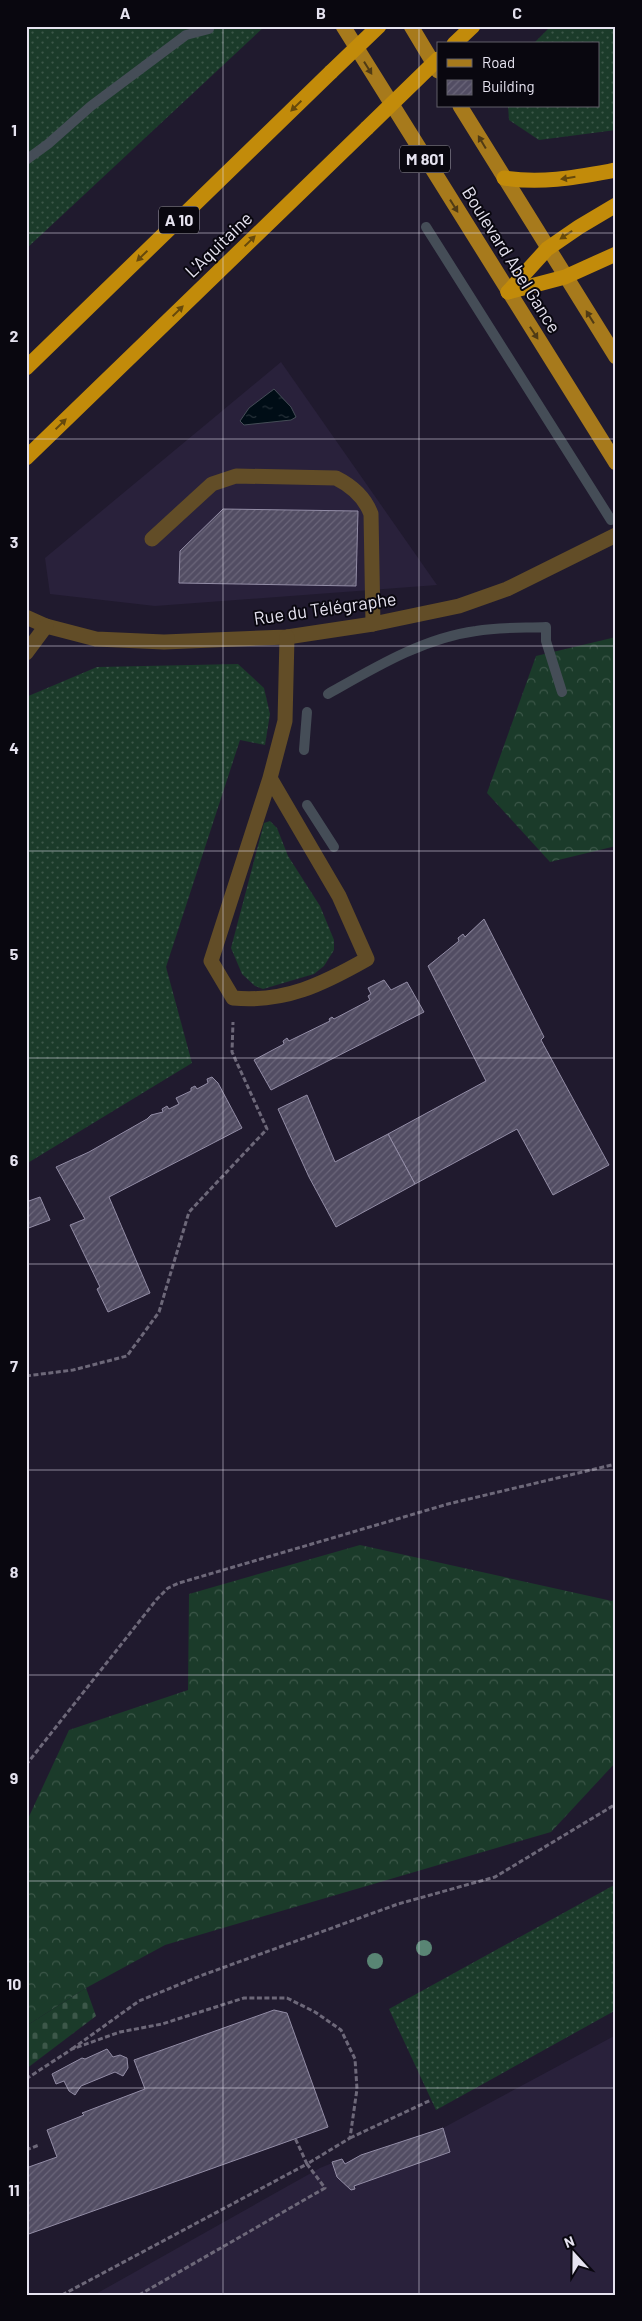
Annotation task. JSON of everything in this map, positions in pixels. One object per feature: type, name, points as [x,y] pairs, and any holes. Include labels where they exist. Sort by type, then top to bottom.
[{"type":"highway","name":"A 10","points":[[26,368],[379,26]]},
{"type":"highway","name":"L'Aquitaine","points":[[26,458],[437,60]]},
{"type":"highway","points":[[504,178],[529,182],[544,181],[616,170]]},
{"type":"highway","points":[[508,292],[547,249],[579,226],[616,205]]},
{"type":"highway","points":[[508,292],[565,277],[616,254]]},
{"type":"main road","name":"Boulevard Abel Gance","points":[[343,26],[616,463]]},
{"type":"main road","points":[[410,26],[437,70]]},
{"type":"main road","name":"Boulevard Abel Gance","points":[[461,108],[547,249],[616,357]]},
{"type":"street","points":[[152,539],[212,484],[223,479],[236,476],[336,478],[348,484],[367,504],[371,514],[373,624]]},
{"type":"street","name":"Rue du Télégraphe","points":[[26,617],[46,626],[96,639],[164,642],[286,637],[373,624],[459,606],[508,589],[616,535]]},
{"type":"street","points":[[26,653],[46,626]]},
{"type":"street","points":[[270,778],[339,896],[367,959],[335,978],[294,994],[253,1000],[233,998],[211,961],[270,778],[285,721],[286,637]]},
{"type":"path","points":[[26,1376],[74,1370],[127,1356],[159,1312],[189,1212],[267,1129],[232,1052],[233,998]]},
{"type":"path","points":[[26,1765],[157,1599],[168,1588],[179,1583],[448,1504],[616,1464]]},
{"type":"path","points":[[26,2079],[72,2049],[138,2001],[200,1976],[398,1904],[495,1877],[616,1804]]},
{"type":"path","points":[[72,2049],[120,2032],[162,2024],[244,1998],[287,1998],[315,2012],[341,2030],[355,2060],[358,2089],[350,2138]]},
{"type":"path","points":[[62,2295],[307,2164],[350,2138],[431,2100]]},
{"type":"path","points":[[139,2295],[325,2188],[307,2164],[294,2138]]},
{"type":"path","points":[[26,2150],[39,2145]]},
{"type":"shaded area","points":[[281,362],[437,585],[155,606],[50,594],[45,558]]},
{"type":"shaded area","points":[[616,2035],[616,2295],[94,2295],[320,2168],[342,2159],[345,2163],[361,2155],[443,2128]]},
{"type":"green space","points":[[26,26],[265,26],[26,249]]},
{"type":"green space","points":[[551,26],[616,26],[616,130],[539,140],[509,120],[508,108],[600,108],[600,42],[535,42]]},
{"type":"green space","points":[[616,637],[616,846],[550,862],[487,793],[536,656]]},
{"type":"green space","points":[[238,664],[264,688],[270,714],[265,745],[240,740],[166,967],[192,1063],[26,1164],[26,697],[97,667]]},
{"type":"green space","points":[[270,821],[277,828],[288,856],[320,906],[334,940],[334,950],[324,966],[314,974],[263,989],[255,986],[242,974],[231,948],[264,823]]},
{"type":"green space","points":[[360,1545],[612,1601],[616,1597],[616,1762],[551,1832],[165,1945],[86,1988],[26,2026],[26,1823],[69,1730],[188,1690],[189,1594]]},
{"type":"green space","points":[[616,1884],[616,2010],[436,2110],[389,2009]]},
{"type":"green space","points":[[86,1988],[96,2016],[26,2069],[26,2026]]},
{"type":"water","points":[[274,389],[291,407],[296,417],[291,420],[244,425],[240,421],[249,408]]},
{"type":"building","points":[[223,509],[358,511],[356,586],[179,583],[180,551]]},
{"type":"building","points":[[484,919],[544,1037],[541,1040],[609,1165],[553,1195],[517,1129],[415,1184],[388,1134],[486,1081],[428,966],[459,941],[458,938],[463,934],[465,937]]},
{"type":"building","points":[[384,980],[391,990],[407,982],[424,1012],[271,1090],[254,1060],[284,1044],[283,1041],[287,1038],[289,1041],[330,1021],[329,1019],[332,1017],[334,1019],[370,1000],[368,996],[371,994],[368,988]]},
{"type":"building","points":[[212,1077],[218,1083],[242,1128],[109,1197],[150,1293],[108,1312],[97,1289],[100,1287],[70,1225],[85,1219],[56,1167],[89,1152],[151,1115],[163,1112],[162,1109],[167,1106],[169,1109],[179,1104],[176,1098],[191,1091],[191,1088],[195,1086],[197,1089],[208,1083],[207,1079]]},
{"type":"building","points":[[307,1095],[335,1162],[388,1134],[415,1184],[336,1227],[309,1177],[278,1109]]},
{"type":"building","points":[[40,1197],[50,1220],[26,1229],[26,1202]]},
{"type":"building","points":[[274,2010],[287,2013],[328,2127],[26,2235],[26,2168],[57,2157],[47,2130],[84,2115],[82,2113],[145,2089],[134,2060]]},
{"type":"building","points":[[107,2049],[113,2057],[120,2055],[127,2058],[128,2068],[123,2076],[115,2072],[81,2086],[75,2095],[69,2091],[64,2081],[56,2084],[52,2074],[82,2058],[85,2059]]},
{"type":"building","points":[[443,2128],[450,2152],[354,2186],[355,2189],[351,2190],[337,2177],[332,2162],[342,2159],[345,2164],[361,2155]]},
{"type":"waterway","points":[[26,160],[48,144],[91,106],[186,35],[209,29]]},
{"type":"waterway","points":[[426,227],[611,520]]},
{"type":"waterway","points":[[328,694],[399,655],[437,640],[485,630],[546,627],[546,641],[562,692]]},
{"type":"waterway","points":[[304,750],[307,712]]},
{"type":"waterway","points":[[307,805],[334,847]]}]
